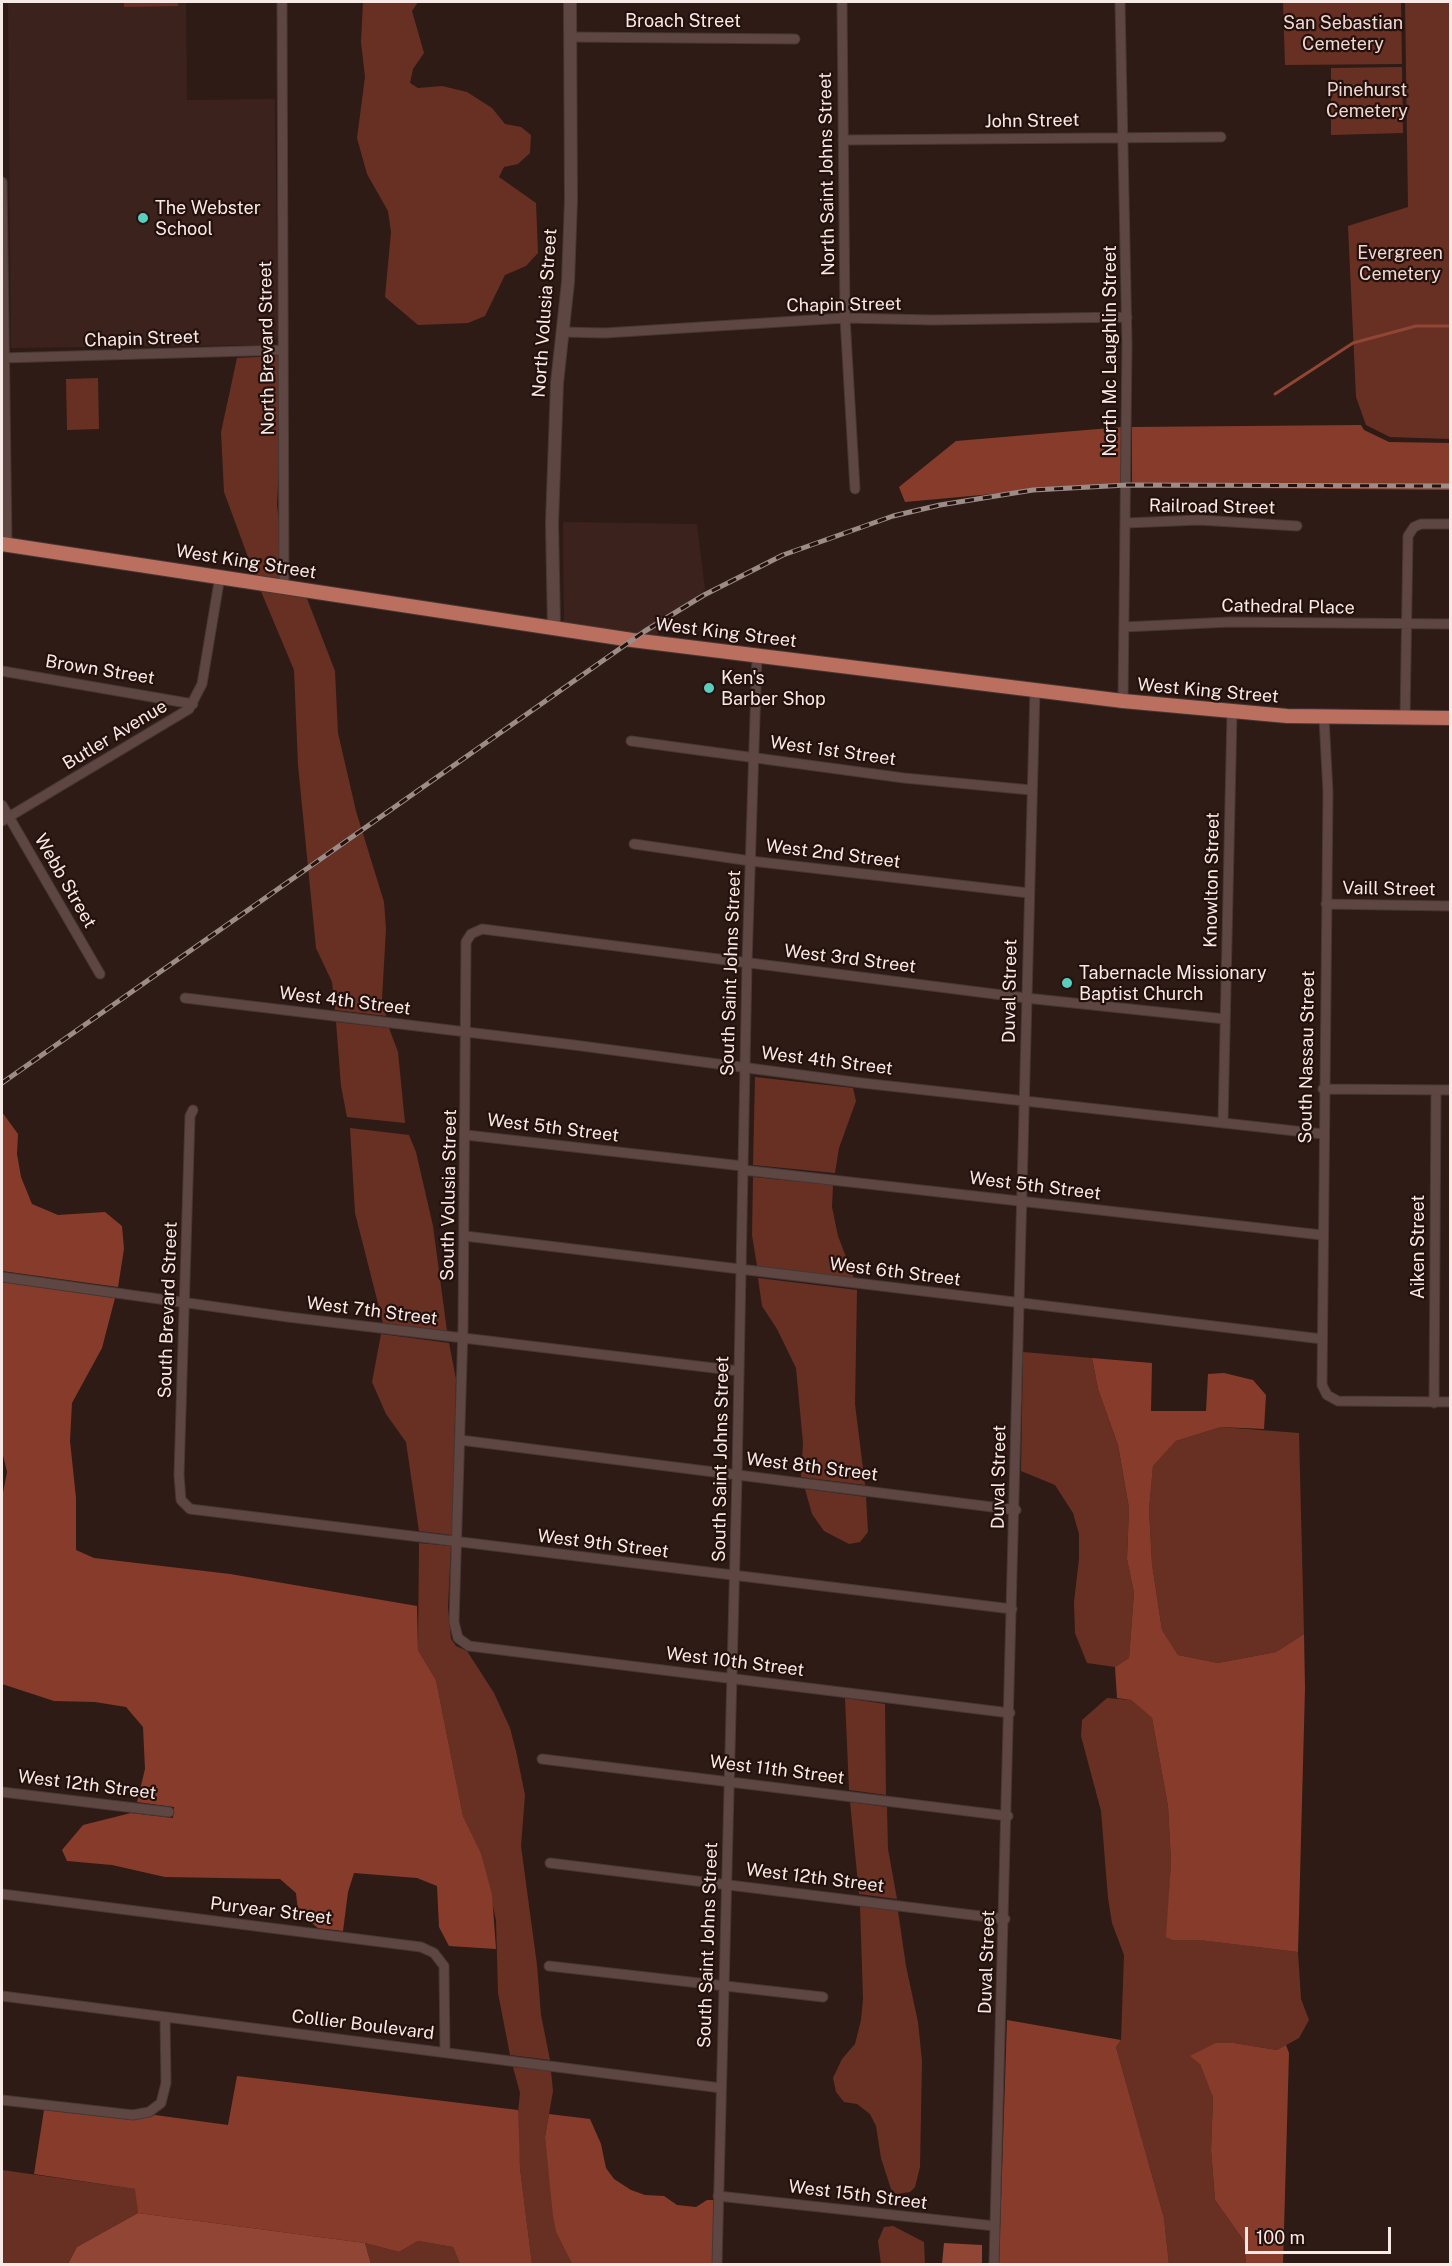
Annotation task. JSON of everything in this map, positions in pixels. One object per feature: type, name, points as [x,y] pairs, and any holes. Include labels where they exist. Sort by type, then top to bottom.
[{"type":"main road","name":"North Volusia Street","points":[[554,628],[552,523],[562,332],[572,200],[570,2]]},
{"type":"main road","name":"West King Street","points":[[4,544],[632,640],[1123,701],[1324,718],[1450,718]]},
{"type":"street","name":"North Brevard Street","points":[[282,2],[284,587]]},
{"type":"street","name":"North Saint Johns Street","points":[[842,2],[845,318],[855,489]]},
{"type":"street","name":"North Mc Laughlin Street","points":[[1120,2],[1127,317],[1127,523],[1123,701]]},
{"type":"street","name":"Broach Street","points":[[570,37],[795,39]]},
{"type":"street","name":"John Street","points":[[843,140],[1221,137]]},
{"type":"street","points":[[2,182],[4,544]]},
{"type":"street","name":"Chapin Street","points":[[562,332],[605,333],[845,318],[933,320],[1127,317]]},
{"type":"street","name":"Chapin Street","points":[[3,358],[283,351]]},
{"type":"street","name":"Railroad Street","points":[[1127,523],[1199,520],[1297,526]]},
{"type":"street","points":[[1405,719],[1408,536],[1414,527],[1421,524],[1450,524]]},
{"type":"street","name":"Butler Avenue","points":[[5,819],[182,715],[193,704],[202,684],[220,576]]},
{"type":"street","name":"Cathedral Place","points":[[1124,627],[1221,622],[1450,624]]},
{"type":"street","name":"South Saint Johns Street","points":[[717,2265],[735,1576],[747,963],[757,655]]},
{"type":"street","name":"Brown Street","points":[[2,671],[193,704]]},
{"type":"street","name":"Duval Street","points":[[994,2265],[1016,1510],[1021,1201],[1035,689]]},
{"type":"street","name":"Knowlton Street","points":[[1224,1122],[1232,712]]},
{"type":"street","name":"South Nassau Street","points":[[1324,718],[1328,792],[1323,1089],[1322,1384],[1327,1395],[1338,1401],[1434,1403]]},
{"type":"street","name":"West 1st Street","points":[[631,741],[904,778],[1031,790]]},
{"type":"street","name":"Webb Street","points":[[2,806],[5,819],[100,974]]},
{"type":"street","name":"West 2nd Street","points":[[634,844],[751,861],[1029,893]]},
{"type":"street","name":"Vaill Street","points":[[1326,904],[1450,906]]},
{"type":"street","name":"West 3rd Street","points":[[471,934],[482,929],[1026,998],[1225,1019]]},
{"type":"street","name":"South Volusia Street","points":[[458,1638],[454,1622],[465,1236],[466,942],[471,934]]},
{"type":"street","name":"West 4th Street","points":[[185,998],[862,1083],[1024,1099],[1323,1134]]},
{"type":"street","points":[[1323,1089],[1450,1090]]},
{"type":"street","name":"Aiken Street","points":[[1434,1403],[1436,1091]]},
{"type":"street","name":"South Brevard Street","points":[[190,1509],[182,1500],[179,1475],[190,1116],[193,1110]]},
{"type":"street","name":"West 5th Street","points":[[466,1135],[1322,1235]]},
{"type":"street","name":"West 6th Street","points":[[465,1236],[1322,1339]]},
{"type":"street","name":"West 7th Street","points":[[2,1277],[462,1339],[739,1371]]},
{"type":"street","points":[[1434,1403],[1450,1402]]},
{"type":"street","name":"West 8th Street","points":[[460,1440],[1016,1510]]},
{"type":"street","name":"West 9th Street","points":[[190,1509],[1012,1609]]},
{"type":"street","name":"West 10th Street","points":[[458,1638],[470,1646],[1010,1713]]},
{"type":"street","name":"West 11th Street","points":[[542,1759],[729,1780],[1008,1816]]},
{"type":"street","name":"West 12th Street","points":[[2,1792],[169,1812]]},
{"type":"street","name":"West 12th Street","points":[[550,1863],[1005,1919]]},
{"type":"street","name":"Puryear Street","points":[[2,1894],[421,1947],[434,1953],[444,1966],[445,2052]]},
{"type":"street","points":[[549,1966],[823,1997]]},
{"type":"street","name":"Collier Boulevard","points":[[2,1996],[721,2088]]},
{"type":"street","points":[[2,2100],[133,2115],[149,2112],[161,2103],[166,2083],[165,2017]]},
{"type":"street","name":"West 15th Street","points":[[718,2196],[995,2226]]},
{"type":"shaded area","name":"The Webster School","points":[[8,2],[186,2],[187,100],[275,99],[278,336],[271,345],[11,348]]},
{"type":"shaded area","points":[[1361,425],[1364,430],[1389,442],[1450,443],[1450,490],[1132,487],[1132,427]]},
{"type":"shaded area","points":[[1122,427],[1122,487],[1080,486],[905,502],[899,487],[956,441]]},
{"type":"shaded area","points":[[563,522],[697,524],[705,590],[661,623],[656,638],[564,624]]},
{"type":"shaded area","points":[[2,1112],[18,1134],[17,1154],[21,1177],[32,1204],[58,1215],[105,1212],[122,1226],[124,1249],[118,1287],[2,1271]]},
{"type":"shaded area","points":[[2,1282],[115,1298],[102,1348],[72,1403],[70,1441],[76,1498],[76,1550],[94,1558],[230,1574],[417,1606],[418,1650],[436,1680],[463,1816],[481,1853],[492,1895],[496,1949],[449,1946],[439,1927],[437,1886],[417,1878],[354,1873],[348,1892],[343,1931],[318,1928],[298,1912],[296,1893],[280,1879],[165,1877],[112,1865],[67,1861],[62,1850],[83,1825],[131,1813],[173,1818],[174,1807],[137,1802],[145,1769],[143,1727],[126,1707],[95,1702],[54,1701],[2,1684],[2,1498],[7,1472],[2,1451]]},
{"type":"shaded area","points":[[1092,1358],[1152,1363],[1151,1411],[1206,1411],[1208,1374],[1224,1373],[1253,1380],[1266,1395],[1264,1429],[1221,1427],[1176,1441],[1153,1466],[1149,1510],[1152,1564],[1162,1630],[1178,1655],[1218,1663],[1276,1652],[1304,1634],[1305,1688],[1298,1952],[1199,1940],[1173,1940],[1166,1937],[1171,1862],[1168,1806],[1152,1718],[1131,1700],[1117,1698],[1115,1667],[1129,1658],[1134,1593],[1127,1559],[1129,1508],[1118,1445],[1098,1389]]},
{"type":"shaded area","points":[[1007,2020],[1121,2040],[1116,2047],[1164,2218],[1169,2264],[999,2264]]},
{"type":"shaded area","points":[[1216,2043],[1234,2043],[1277,2050],[1286,2045],[1289,2053],[1283,2264],[1246,2264],[1244,2241],[1215,2200],[1211,2150],[1213,2097],[1200,2064],[1190,2056]]},
{"type":"shaded area","points":[[237,2076],[518,2110],[520,2168],[532,2264],[460,2264],[453,2247],[418,2241],[399,2252],[365,2243],[138,2213],[135,2189],[34,2174],[44,2110],[133,2120],[155,2115],[228,2125]]},
{"type":"shaded area","points":[[549,2114],[590,2119],[601,2144],[606,2168],[614,2179],[631,2190],[645,2195],[664,2196],[677,2205],[696,2207],[707,2200],[713,2200],[713,2264],[572,2264],[556,2232],[553,2216],[545,2137]]},
{"type":"shaded area","points":[[138,2213],[365,2243],[371,2264],[68,2264],[77,2247]]},
{"type":"shaded area","points":[[944,2243],[982,2245],[982,2264],[942,2264]]},
{"type":"green space","points":[[124,2],[178,2],[178,6],[124,7]]},
{"type":"green space","points":[[363,2],[418,2],[412,11],[424,53],[413,69],[410,83],[418,88],[442,86],[467,92],[492,108],[505,124],[521,127],[531,135],[530,153],[518,164],[504,167],[499,177],[536,203],[538,253],[526,266],[505,275],[485,316],[468,323],[418,325],[385,297],[391,232],[388,211],[367,174],[357,138],[365,77],[361,42]]},
{"type":"green space","name":"San Sebastian Cemetery","points":[[1283,2],[1401,2],[1402,64],[1285,65]]},
{"type":"green space","name":"Evergreen Cemetery","points":[[1405,2],[1450,2],[1450,439],[1390,437],[1366,425],[1356,397],[1348,226],[1408,207]]},
{"type":"green space","name":"Pinehurst Cemetery","points":[[1402,67],[1403,133],[1331,135],[1331,68]]},
{"type":"green space","points":[[279,356],[280,444],[277,505],[280,531],[280,580],[255,576],[224,492],[221,432],[237,358]]},
{"type":"green space","points":[[98,378],[99,429],[67,430],[66,379]]},
{"type":"green space","points":[[260,589],[306,596],[335,671],[338,733],[356,811],[384,902],[386,929],[382,999],[386,1016],[335,1010],[332,982],[316,948],[298,765],[294,670]]},
{"type":"green space","points":[[336,1022],[389,1028],[398,1052],[405,1123],[347,1117],[341,1086]]},
{"type":"green space","points":[[755,1077],[853,1088],[856,1101],[839,1148],[835,1173],[753,1165]]},
{"type":"green space","points":[[350,1128],[409,1135],[416,1152],[433,1226],[447,1331],[383,1323],[355,1213]]},
{"type":"green space","points":[[753,1177],[833,1185],[832,1207],[838,1236],[854,1278],[757,1266],[752,1235]]},
{"type":"green space","points":[[758,1278],[857,1290],[855,1404],[865,1485],[801,1477],[803,1443],[796,1368],[777,1329],[762,1306]]},
{"type":"green space","points":[[381,1334],[449,1343],[456,1379],[452,1535],[419,1531],[406,1442],[386,1414],[372,1382]]},
{"type":"green space","points":[[1023,1352],[1092,1358],[1098,1389],[1118,1445],[1129,1508],[1127,1559],[1134,1593],[1129,1658],[1115,1667],[1087,1663],[1075,1633],[1074,1602],[1079,1559],[1079,1534],[1073,1513],[1055,1485],[1021,1471]]},
{"type":"green space","points":[[1221,1427],[1299,1433],[1304,1634],[1276,1652],[1218,1663],[1178,1655],[1162,1630],[1152,1564],[1149,1510],[1153,1466],[1176,1441]]},
{"type":"green space","points":[[805,1489],[866,1497],[868,1532],[860,1542],[849,1544],[824,1531],[812,1514]]},
{"type":"green space","points":[[419,1543],[451,1546],[448,1607],[451,1639],[456,1646],[467,1651],[494,1693],[510,1728],[516,1751],[525,1795],[521,1846],[537,1965],[541,2015],[550,2060],[510,2055],[498,1993],[496,1920],[481,1853],[463,1816],[436,1680],[418,1650]]},
{"type":"green space","points":[[845,1698],[885,1704],[886,1795],[849,1790]]},
{"type":"green space","points":[[1107,1698],[1131,1700],[1152,1718],[1168,1806],[1171,1862],[1167,1936],[1298,1952],[1301,1999],[1309,2020],[1299,2038],[1277,2050],[1234,2043],[1200,2064],[1213,2096],[1211,2150],[1215,2200],[1244,2241],[1246,2264],[1169,2264],[1164,2218],[1116,2047],[1121,2040],[1124,1955],[1112,1923],[1101,1811],[1081,1736],[1082,1720]]},
{"type":"green space","points":[[850,1802],[887,1807],[888,1849],[897,1899],[859,1894]]},
{"type":"green space","points":[[860,1906],[898,1911],[906,1966],[918,2022],[922,2061],[920,2167],[915,2187],[910,2192],[896,2194],[891,2189],[881,2158],[876,2126],[870,2114],[857,2104],[844,2102],[836,2092],[833,2078],[842,2059],[855,2044],[861,2020],[863,1999]]},
{"type":"green space","points":[[513,2067],[551,2071],[553,2091],[545,2137],[556,2232],[572,2264],[532,2264],[520,2168],[517,2123],[520,2093]]},
{"type":"green space","points":[[2,2170],[136,2189],[138,2213],[77,2247],[68,2264],[2,2264]]},
{"type":"green space","points":[[893,2226],[924,2242],[925,2264],[881,2264],[878,2241],[884,2227]]},
{"type":"green space","points":[[418,2241],[453,2247],[460,2264],[371,2264],[365,2243],[399,2252]]},
{"type":"waterway","points":[[1275,394],[1353,343],[1416,326],[1450,326]]},
{"type":"railway","points":[[2,1083],[645,631],[704,595],[783,555],[893,516],[940,505],[1033,490],[1127,485],[1450,486]]},
{"type":"place","name":"The Webster School","points":[[143,218]]},
{"type":"place","name":"Ken's Barber Shop","points":[[709,688]]},
{"type":"place","name":"Tabernacle Missionary Baptist Church","points":[[1067,983]]}]
